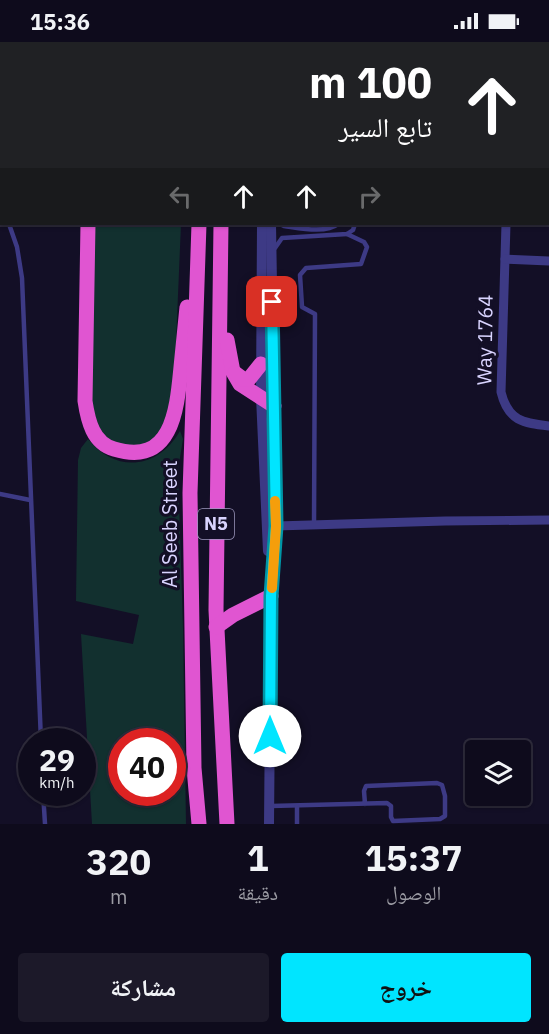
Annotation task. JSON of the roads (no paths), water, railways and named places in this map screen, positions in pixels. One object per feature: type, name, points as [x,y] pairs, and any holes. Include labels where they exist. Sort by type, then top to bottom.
[{"type":"highway","points":[[88,225],[85,401],[88,421],[92,431],[111,448],[132,453],[156,446],[167,435],[174,423],[194,242],[200,226]]},
{"type":"highway","name":"N5","points":[[221,225],[216,627],[227,824]]},
{"type":"highway","name":"Al Seeb Street","points":[[199,824],[194,768],[191,670],[190,493],[200,226]]},
{"type":"highway","points":[[221,307],[233,372],[240,384],[268,401]]},
{"type":"highway","points":[[233,372],[243,379],[249,379],[261,364]]},
{"type":"highway","points":[[216,627],[233,615],[271,596]]},
{"type":"street","points":[[262,225],[261,364],[268,401],[276,526],[271,596],[269,824]]},
{"type":"street","points":[[271,225],[268,401],[268,580],[271,596]]},
{"type":"street","name":"Way 1764","points":[[506,225],[501,392],[504,404],[515,418],[524,422],[549,426]]},
{"type":"street","points":[[505,259],[549,261]]},
{"type":"street","points":[[276,526],[446,520],[549,521]]},
{"type":"lane","points":[[9,225],[17,247],[22,278],[40,728]]},
{"type":"lane","points":[[282,225],[315,229],[331,228],[336,225]]},
{"type":"lane","points":[[347,234],[353,230],[355,225]]},
{"type":"lane","points":[[271,262],[276,245],[282,238],[347,234],[364,242],[367,247],[361,264],[306,268],[300,275],[302,307],[315,314],[314,525]]},
{"type":"lane","points":[[0,494],[30,500]]},
{"type":"lane","points":[[270,806],[389,804],[391,817],[396,821],[440,819],[445,816],[445,796],[442,785],[437,783],[366,786],[365,804]]},
{"type":"lane","points":[[44,806],[45,824]]},
{"type":"lane","points":[[297,806],[297,824]]}]
